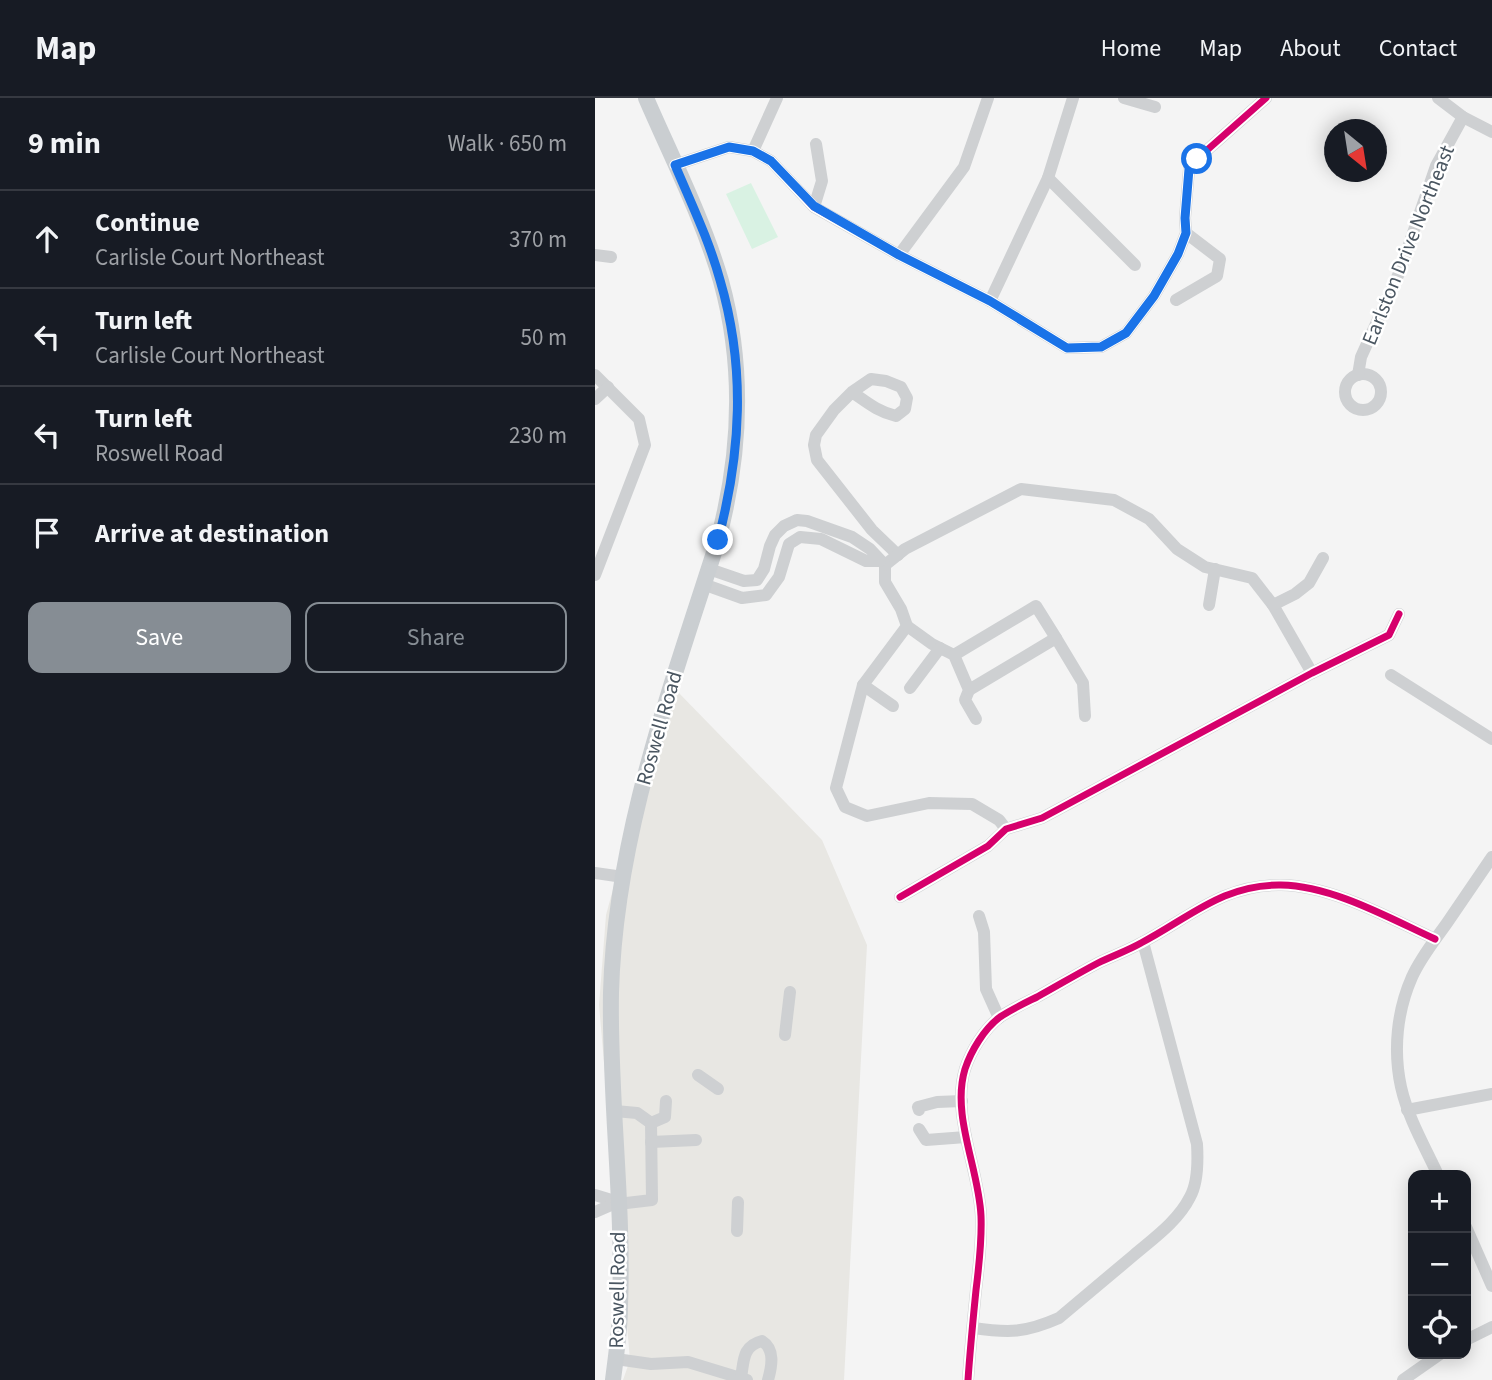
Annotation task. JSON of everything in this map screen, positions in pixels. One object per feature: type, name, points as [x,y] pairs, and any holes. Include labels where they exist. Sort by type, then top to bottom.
[{"type":"main road","name":"Roswell Road","points":[[613,1380],[621,1306],[611,992],[615,933],[634,818],[649,758],[726,512],[737,432],[737,380],[732,331],[720,278],[702,227],[646,98]]},
{"type":"street","points":[[753,151],[777,98]]},
{"type":"street","points":[[899,255],[964,167],[988,98]]},
{"type":"street","points":[[990,301],[1048,178],[1073,98]]},
{"type":"street","points":[[1124,98],[1155,107]]},
{"type":"street","points":[[675,165],[729,147],[753,151],[771,161],[814,206],[899,255],[990,301],[1067,348],[1101,347],[1126,333],[1154,296],[1178,254],[1186,233],[1189,169],[1266,98]]},
{"type":"street","points":[[1438,98],[1463,117],[1492,132]]},
{"type":"street","name":"Earlston Drive Northeast","points":[[1358,375],[1361,357],[1400,271],[1436,166],[1463,117]]},
{"type":"street","points":[[814,206],[823,181],[816,144]]},
{"type":"street","points":[[1048,178],[1135,265]]},
{"type":"street","points":[[1177,300],[1217,276],[1220,258],[1186,233]]},
{"type":"street","points":[[595,255],[611,257]]},
{"type":"street","points":[[595,375],[639,419],[645,445],[597,567]]},
{"type":"street","points":[[595,399],[608,387]]},
{"type":"street","points":[[852,392],[834,410],[816,435],[814,445],[817,460],[873,530],[898,555]]},
{"type":"street","points":[[883,563],[1021,489],[1114,500],[1149,519],[1177,549],[1205,566],[1252,578],[1273,605],[1312,673]]},
{"type":"street","points":[[706,577],[757,580],[764,569],[775,535],[784,526],[797,520],[852,537],[870,549],[883,563],[885,582],[901,609],[907,626],[932,645],[954,655],[969,690]]},
{"type":"street","points":[[1273,605],[1309,583],[1323,558]]},
{"type":"street","points":[[1209,605],[1215,569]]},
{"type":"street","points":[[954,655],[1036,606],[1083,683],[1084,716]]},
{"type":"street","points":[[900,897],[988,846],[1006,829],[1042,818],[1312,673],[1389,635],[1399,614]]},
{"type":"street","points":[[907,626],[863,685],[836,788],[845,807],[867,816],[929,803],[972,804],[999,820],[1006,829]]},
{"type":"street","points":[[976,719],[965,700],[969,690],[1056,638]]},
{"type":"street","points":[[910,688],[940,648]]},
{"type":"street","points":[[1391,674],[1492,739]]},
{"type":"street","points":[[863,685],[894,706]]},
{"type":"street","points":[[1436,1170],[1408,1110],[1401,1087],[1397,1045],[1399,1021],[1403,1000],[1422,959],[1492,857]]},
{"type":"street","points":[[595,873],[623,877]]},
{"type":"street","points":[[968,1380],[981,1216],[976,1177],[963,1122],[962,1101],[965,1070],[973,1051],[999,1018],[1096,964],[1143,943],[1203,905],[1250,888],[1280,885],[1307,887],[1334,894],[1435,939]]},
{"type":"street","points":[[979,916],[984,932],[986,989],[999,1018]]},
{"type":"street","points":[[973,1328],[1000,1332],[1019,1331],[1039,1327],[1059,1318],[1161,1232],[1192,1196],[1197,1168],[1197,1144],[1143,943]]},
{"type":"street","points":[[785,1035],[790,992]]},
{"type":"street","points":[[698,1075],[718,1089]]},
{"type":"street","points":[[1408,1110],[1492,1094]]},
{"type":"street","points":[[651,1124],[665,1116],[666,1101]]},
{"type":"street","points":[[919,1110],[918,1107],[937,1102],[962,1101]]},
{"type":"street","points":[[615,1111],[637,1113],[651,1124]]},
{"type":"street","points":[[595,1212],[618,1203],[652,1200],[651,1124]]},
{"type":"street","points":[[919,1129],[926,1140],[967,1138]]},
{"type":"street","points":[[651,1142],[696,1140]]},
{"type":"street","points":[[595,1195],[618,1203]]},
{"type":"street","points":[[737,1231],[738,1202]]},
{"type":"street","points":[[1469,1233],[1492,1286]]},
{"type":"street","points":[[1471,1338],[1492,1327]]},
{"type":"street","points":[[616,1359],[651,1364],[688,1362],[744,1379],[747,1351],[762,1341],[771,1352],[768,1380]]},
{"type":"street","points":[[1403,1380],[1433,1359]]},
{"type":"shaded area","points":[[677,691],[822,840],[867,945],[844,1380],[623,1380],[630,1360],[599,1005],[606,915],[634,812]]},
{"type":"green space","points":[[751,183],[778,237],[752,249],[726,194]]},
{"type":"cycle path","points":[[675,165],[729,147],[753,151],[771,161],[814,207],[899,255],[990,301],[1067,348],[1101,347],[1126,333],[1154,296],[1178,254],[1186,233],[1189,169],[1266,98]]},
{"type":"cycle path","points":[[900,897],[988,846],[1006,829],[1042,818],[1312,673],[1389,635],[1399,614]]},
{"type":"cycle path","points":[[968,1380],[981,1216],[963,1123],[962,1087],[971,1055],[983,1034],[994,1022],[1098,963],[1136,946],[1207,904],[1241,890],[1260,886],[1281,885],[1321,891],[1360,904],[1435,939]]},
{"type":"route","points":[[718,540],[731,485],[737,432],[737,380],[732,331],[720,278],[702,227],[675,165],[729,147],[753,151],[771,161],[814,206],[849,228],[990,301],[1067,348],[1101,347],[1126,333],[1154,296],[1178,254],[1186,233],[1189,169],[1197,159]]}]
